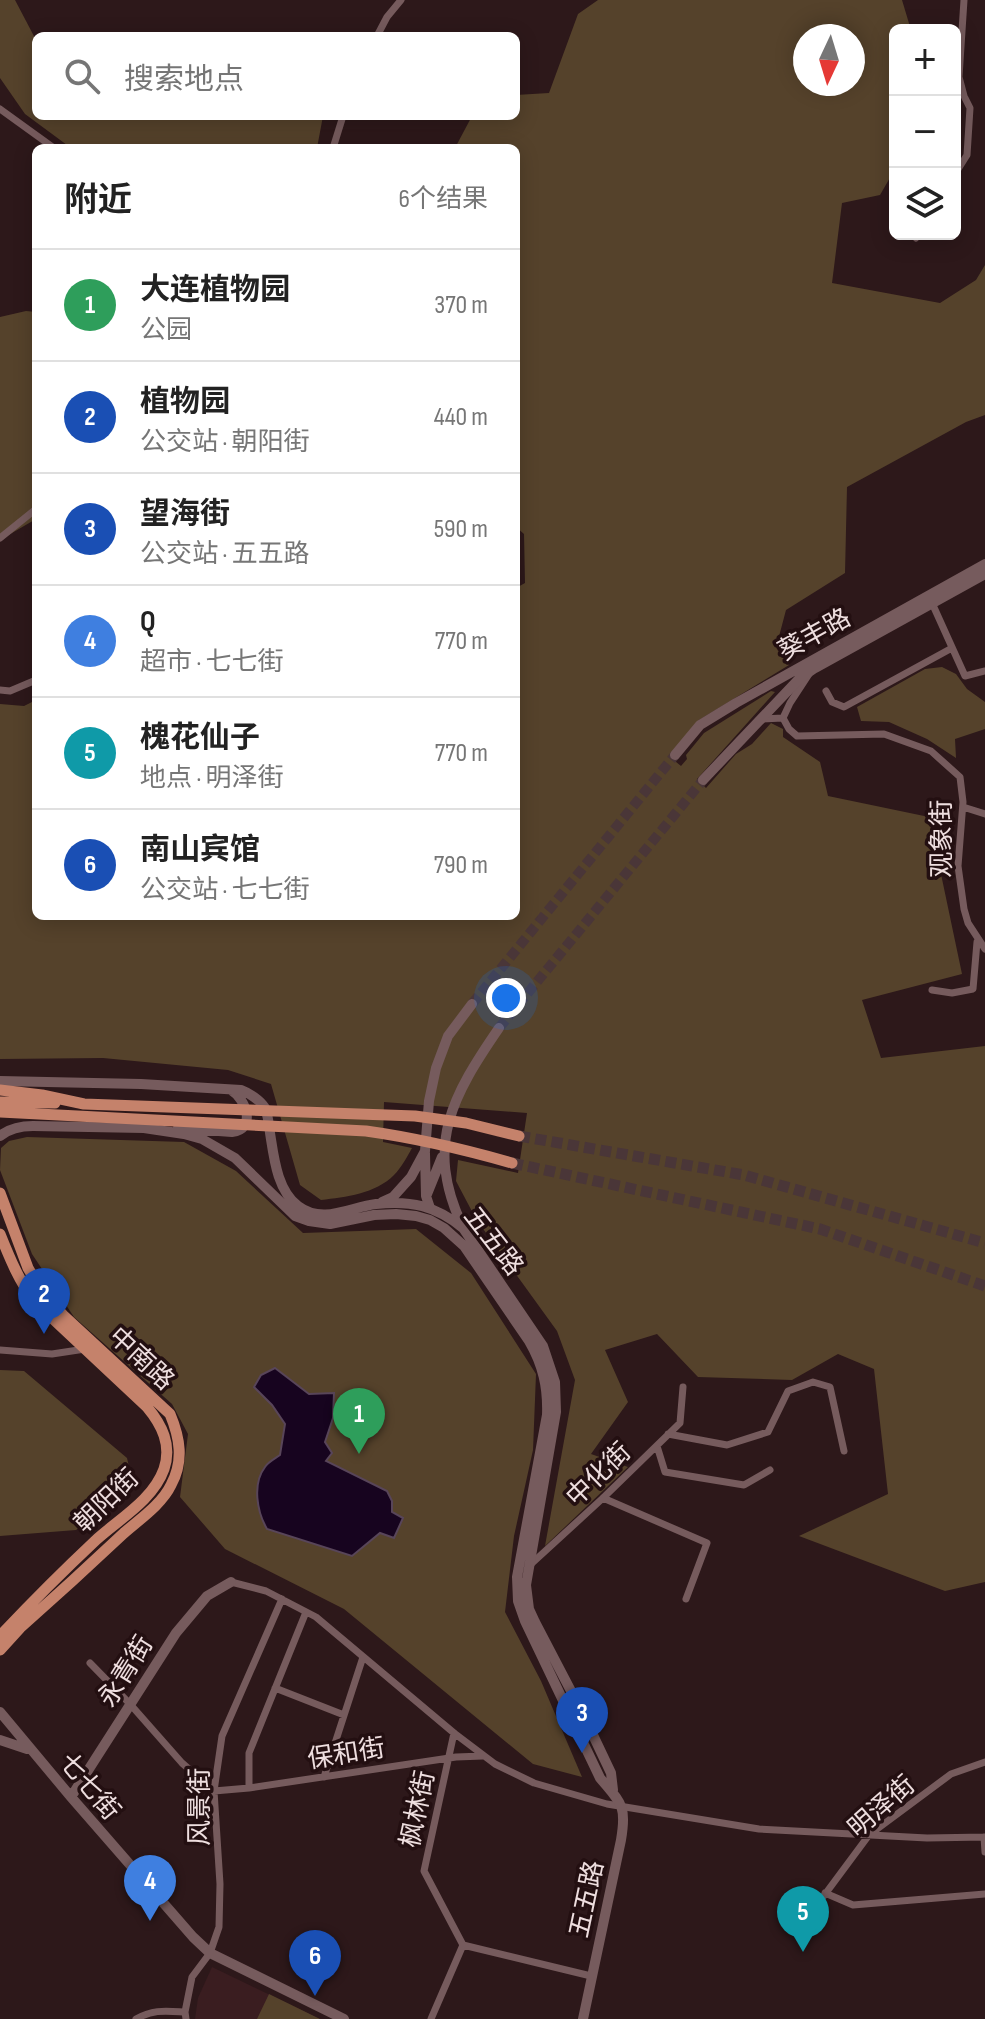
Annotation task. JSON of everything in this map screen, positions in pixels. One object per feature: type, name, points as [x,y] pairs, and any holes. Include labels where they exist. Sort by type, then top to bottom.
[{"type":"main road","name":"葵丰路","points":[[675,755],[700,725],[985,564]]},
{"type":"main road","name":"葵丰路","points":[[703,780],[811,670],[985,574]]},
{"type":"main road","points":[[444,1228],[427,1201],[425,1151],[429,1101],[436,1068],[448,1036],[472,1004]]},
{"type":"main road","points":[[427,1201],[443,1155],[457,1095],[499,1028]]},
{"type":"main road","points":[[0,1075],[241,1090],[264,1107],[282,1185],[296,1205],[321,1215],[375,1204],[393,1197],[411,1177],[425,1151]]},
{"type":"main road","points":[[0,1081],[141,1084]]},
{"type":"main road","points":[[144,1128],[239,1131],[246,1124],[247,1116],[237,1093],[229,1089]]},
{"type":"main road","points":[[0,1090],[84,1104]]},
{"type":"main road","points":[[0,1102],[415,1116],[466,1123],[519,1136]]},
{"type":"main road","points":[[0,1112],[366,1131],[456,1147],[512,1163]]},
{"type":"main road","points":[[0,1122],[33,1126]]},
{"type":"main road","name":"五五路","points":[[0,1136],[20,1126],[144,1128],[184,1134],[215,1145],[235,1158],[295,1216],[330,1224],[396,1214],[430,1220],[464,1246],[529,1341],[544,1374],[548,1396],[517,1577],[518,1601],[600,1778],[613,1790],[622,1807],[624,1823],[583,2019]]},
{"type":"main road","points":[[443,1155],[448,1192],[463,1228]]},
{"type":"main road","points":[[425,1169],[437,1170]]},
{"type":"main road","points":[[0,1186],[2,1198]]},
{"type":"main road","name":"中南路","points":[[0,1650],[20,1628],[151,1509],[171,1487],[180,1453],[178,1433],[170,1414],[42,1292],[28,1268],[2,1198]]},
{"type":"main road","points":[[375,1204],[427,1201]]},
{"type":"main road","name":"五五路","points":[[427,1201],[463,1228],[548,1356],[555,1382],[556,1412],[526,1585],[529,1609],[611,1773],[613,1790]]},
{"type":"main road","points":[[396,1214],[414,1204]]},
{"type":"main road","name":"朝阳街","points":[[0,1234],[13,1267],[35,1302],[147,1407],[159,1421],[167,1444],[163,1471],[148,1494],[0,1636]]},
{"type":"main road","name":"永青街","points":[[71,1797],[183,1624],[207,1596],[231,1582]]},
{"type":"main road","name":"七七街","points":[[0,1712],[210,1953],[344,2019]]},
{"type":"main road","points":[[0,1740],[33,1752]]},
{"type":"street","points":[[379,32],[401,0]]},
{"type":"street","points":[[959,168],[967,155],[970,108],[959,77],[964,0]]},
{"type":"street","points":[[0,109],[48,144]]},
{"type":"street","points":[[334,144],[342,120]]},
{"type":"street","points":[[0,538],[32,512]]},
{"type":"street","points":[[932,603],[965,676],[985,671]]},
{"type":"street","points":[[826,691],[832,702],[844,707],[952,648]]},
{"type":"street","points":[[760,719],[783,718],[811,670]]},
{"type":"street","points":[[0,690],[10,691],[32,682]]},
{"type":"street","name":"观象街","points":[[783,718],[797,736],[884,734],[931,751],[960,777],[963,807],[958,866],[964,909],[968,923],[985,949]]},
{"type":"street","points":[[963,807],[985,814]]},
{"type":"street","points":[[932,990],[952,993],[973,989],[977,939]]},
{"type":"street","points":[[0,1350],[52,1354],[85,1349]]},
{"type":"street","points":[[668,1434],[727,1445],[768,1432],[788,1391],[813,1382],[830,1387],[844,1451]]},
{"type":"street","name":"中化街","points":[[517,1577],[680,1423],[683,1387]]},
{"type":"street","points":[[657,1446],[665,1472],[744,1485],[770,1470]]},
{"type":"street","points":[[603,1498],[707,1543],[686,1599]]},
{"type":"street","points":[[231,1582],[266,1591],[316,1617],[454,1733],[495,1764],[534,1783],[622,1807],[759,1829],[927,1838],[984,1837],[985,1852]]},
{"type":"street","name":"风景街","points":[[185,2016],[192,1977],[210,1953],[219,1927],[220,1884],[214,1791],[222,1736],[282,1599]]},
{"type":"street","points":[[249,1788],[249,1753],[306,1612]]},
{"type":"street","points":[[324,1777],[363,1657]]},
{"type":"street","points":[[90,1663],[182,1763],[214,1791]]},
{"type":"street","points":[[275,1688],[344,1715]]},
{"type":"street","name":"枫林街","points":[[454,1733],[424,1871],[463,1945]]},
{"type":"street","name":"保和街","points":[[214,1791],[448,1758],[485,1756]]},
{"type":"street","name":"明泽街","points":[[820,1901],[869,1835],[951,1774],[985,1762]]},
{"type":"street","points":[[825,1893],[853,1905],[985,1894]]},
{"type":"street","points":[[431,2019],[463,1945],[591,1976]]},
{"type":"street","points":[[136,2019],[157,2010],[185,2016]]},
{"type":"shaded area","points":[[0,0],[15,0],[32,32],[32,119],[0,78]]},
{"type":"shaded area","points":[[598,0],[902,0],[909,24],[889,24],[889,179],[880,195],[842,203],[832,283],[940,303],[976,280],[985,265],[985,415],[966,422],[847,487],[845,573],[786,610],[777,644],[789,665],[699,720],[670,757],[681,766],[704,733],[771,691],[775,692],[697,779],[706,788],[736,754],[752,744],[771,723],[783,729],[783,737],[820,762],[828,796],[929,817],[962,974],[862,1000],[881,1058],[985,1046],[985,1582],[945,1591],[799,1536],[888,1494],[874,1369],[838,1354],[792,1380],[698,1377],[657,1334],[605,1350],[628,1402],[591,1454],[628,1467],[545,1546],[575,1380],[557,1331],[476,1219],[456,1181],[458,1160],[518,1173],[527,1113],[384,1102],[383,1142],[412,1148],[404,1162],[394,1175],[378,1186],[360,1194],[321,1200],[300,1185],[271,1084],[228,1070],[103,1058],[0,1059],[0,704],[24,706],[32,702],[32,920],[520,920],[520,586],[525,583],[524,534],[520,530],[520,144],[457,144],[470,120],[520,120],[520,95],[549,93],[578,14]]},
{"type":"shaded area","points":[[33,120],[322,120],[318,144],[66,144]]},
{"type":"shaded area","points":[[32,312],[32,521],[0,540],[0,317]]},
{"type":"shaded area","points":[[942,667],[956,674],[967,689],[985,702],[985,729],[955,739],[956,758],[927,739],[889,722],[861,721],[857,707],[925,669]]},
{"type":"shaded area","points":[[27,1137],[184,1142],[236,1171],[303,1233],[416,1229],[471,1273],[536,1374],[533,1450],[514,1536],[505,1612],[541,1681],[582,1777],[533,1764],[344,1609],[225,1549],[180,1497],[188,1434],[172,1404],[74,1317],[32,1254],[0,1170],[1,1148],[9,1141]]},
{"type":"shaded area","points":[[275,1368],[309,1394],[334,1393],[333,1418],[325,1442],[332,1453],[326,1461],[387,1491],[392,1501],[392,1512],[403,1518],[394,1538],[380,1533],[352,1556],[267,1529],[259,1506],[258,1481],[266,1465],[280,1455],[285,1424],[254,1387],[261,1375]]},
{"type":"shaded area","points":[[0,1370],[24,1371],[127,1458],[134,1489],[76,1530],[0,1536]]},
{"type":"shaded area","points":[[212,1967],[320,2019],[195,2019],[198,1998]]},
{"type":"shaded area","points":[[269,1994],[320,2019],[257,2019]]},
{"type":"tunnel","points":[[472,1004],[675,755]]},
{"type":"tunnel","points":[[499,1028],[703,780]]},
{"type":"tunnel","points":[[519,1136],[744,1175],[985,1243]]},
{"type":"tunnel","points":[[512,1163],[820,1229],[985,1286]]},
{"type":"place","name":"植物园","points":[[44,1334]]},
{"type":"place","name":"大连植物园","points":[[359,1454]]},
{"type":"place","name":"望海街","points":[[582,1753]]},
{"type":"place","name":"Q","points":[[150,1921]]},
{"type":"place","name":"槐花仙子","points":[[803,1952]]},
{"type":"place","name":"南山宾馆","points":[[315,1996]]}]
